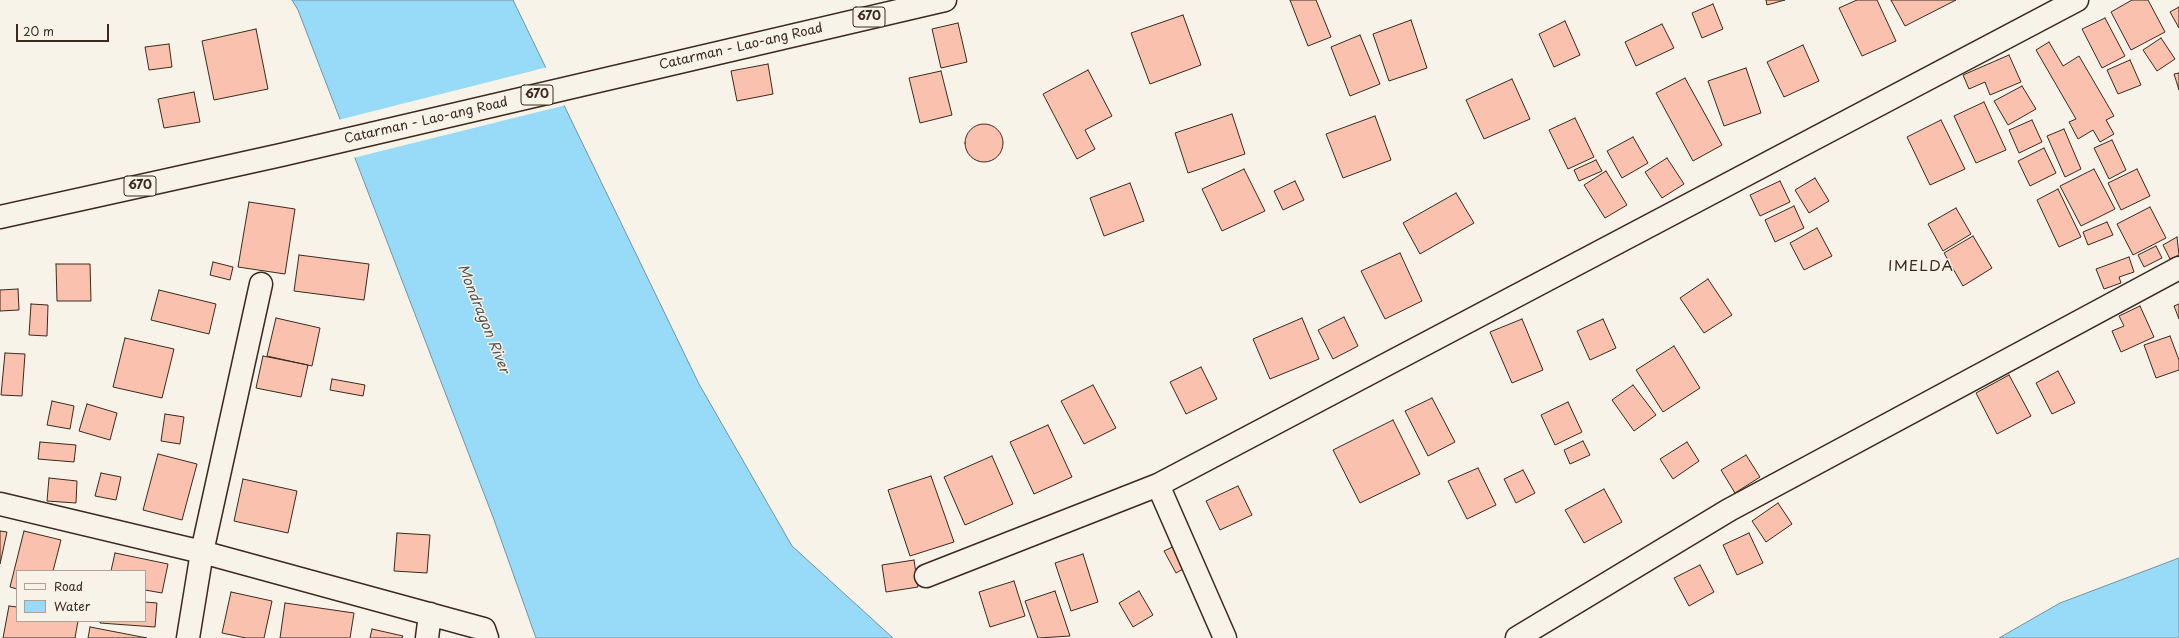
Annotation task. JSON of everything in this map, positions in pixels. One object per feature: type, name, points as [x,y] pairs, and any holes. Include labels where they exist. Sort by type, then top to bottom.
[{"type":"street","name":"Catarman - Lao-ang Road","points":[[0,217],[281,155],[794,34],[945,0]]},
{"type":"street","points":[[926,576],[1158,485],[2077,0]]},
{"type":"street","points":[[1517,638],[1729,510],[2179,268]]},
{"type":"street","points":[[188,638],[202,552],[261,284]]},
{"type":"street","points":[[1158,485],[1225,638]]},
{"type":"street","points":[[0,504],[202,552],[430,614],[484,629],[487,638]]},
{"type":"street","points":[[427,638],[430,614]]},
{"type":"water","name":"Mondragon River","points":[[292,0],[513,0],[699,384],[792,546],[893,638],[536,638],[493,517],[298,10]]},
{"type":"water","points":[[2179,558],[2179,638],[1999,638],[2060,603]]},
{"type":"pier","points":[[548,67],[566,105],[353,158],[338,120]]},
{"type":"building","points":[[1290,0],[1316,0],[1331,37],[1308,46]]},
{"type":"building","points":[[1766,0],[1785,0],[1767,5]]},
{"type":"building","points":[[1857,0],[1877,0],[1896,41],[1862,56],[1839,8]]},
{"type":"building","points":[[1891,0],[1956,0],[1905,26]]},
{"type":"building","points":[[2132,0],[2148,0],[2165,32],[2131,50],[2111,12]]},
{"type":"building","points":[[1713,4],[1723,29],[1702,38],[1692,13]]},
{"type":"building","points":[[2179,7],[2179,28],[2170,12]]},
{"type":"building","points":[[1183,15],[1201,65],[1150,84],[1131,33]]},
{"type":"building","points":[[2105,18],[2125,56],[2102,68],[2082,29]]},
{"type":"building","points":[[1411,20],[1427,68],[1389,81],[1373,34]]},
{"type":"building","points":[[1565,21],[1580,55],[1554,67],[1539,34]]},
{"type":"building","points":[[958,23],[967,62],[941,68],[932,29]]},
{"type":"building","points":[[1662,24],[1674,48],[1636,66],[1625,42]]},
{"type":"building","points":[[256,29],[268,89],[214,100],[202,41]]},
{"type":"building","points":[[1360,35],[1380,84],[1350,96],[1331,47]]},
{"type":"building","points":[[2161,38],[2175,59],[2157,71],[2143,50]]},
{"type":"building","points":[[2049,42],[2063,66],[2079,56],[2114,116],[2106,120],[2114,134],[2100,142],[2093,130],[2078,139],[2069,122],[2076,119],[2036,50]]},
{"type":"building","points":[[169,44],[172,67],[149,70],[145,47]]},
{"type":"building","points":[[1803,45],[1819,81],[1784,97],[1767,62]]},
{"type":"building","points":[[2009,55],[2021,82],[1990,95],[1985,82],[1969,89],[1963,75]]},
{"type":"building","points":[[2130,60],[2141,85],[2118,94],[2107,70]]},
{"type":"building","points":[[768,64],[773,94],[737,101],[731,71]]},
{"type":"building","points":[[1746,68],[1761,113],[1724,126],[1708,81]]},
{"type":"building","points":[[1088,70],[1112,116],[1085,130],[1095,149],[1077,159],[1043,94]]},
{"type":"building","points":[[941,71],[952,115],[920,123],[909,78]]},
{"type":"building","points":[[2179,73],[2179,90],[2174,74]]},
{"type":"building","points":[[1685,78],[1722,145],[1693,161],[1656,93]]},
{"type":"building","points":[[1512,79],[1530,119],[1484,139],[1466,100]]},
{"type":"building","points":[[2022,86],[2036,109],[2008,125],[1994,101]]},
{"type":"building","points":[[194,92],[200,122],[164,128],[158,99]]},
{"type":"building","points":[[1984,102],[2006,150],[1976,163],[1954,116]]},
{"type":"building","points":[[1232,114],[1245,154],[1188,173],[1175,133]]},
{"type":"building","points":[[1375,116],[1391,160],[1343,178],[1326,134]]},
{"type":"building","points":[[1575,118],[1594,157],[1568,169],[1549,130]]},
{"type":"building","points":[[1941,120],[1965,169],[1930,185],[1907,137]]},
{"type":"building","points":[[2032,120],[2042,142],[2019,153],[2009,130]]},
{"type":"building","points":[[984,124],[997,130],[1003,143],[997,156],[984,162],[971,156],[965,143],[971,130]]},
{"type":"building","points":[[2064,129],[2081,169],[2065,177],[2047,136]]},
{"type":"building","points":[[1633,137],[1648,163],[1622,178],[1607,151]]},
{"type":"building","points":[[2112,140],[2126,170],[2109,179],[2094,148]]},
{"type":"building","points":[[2044,148],[2056,173],[2030,186],[2018,161]]},
{"type":"building","points":[[1667,158],[1684,184],[1662,198],[1645,172]]},
{"type":"building","points":[[1596,160],[1602,171],[1579,181],[1574,170]]},
{"type":"building","points":[[1244,169],[1265,211],[1222,231],[1202,189]]},
{"type":"building","points":[[2094,169],[2115,209],[2081,226],[2060,186]]},
{"type":"building","points":[[2137,169],[2150,196],[2121,210],[2108,183]]},
{"type":"building","points":[[1606,171],[1627,205],[1605,218],[1584,185]]},
{"type":"building","points":[[1815,178],[1829,201],[1809,213],[1795,190]]},
{"type":"building","points":[[1295,181],[1304,200],[1283,210],[1274,191]]},
{"type":"building","points":[[1780,181],[1790,202],[1760,216],[1750,195]]},
{"type":"building","points":[[1130,183],[1144,221],[1104,236],[1090,198]]},
{"type":"building","points":[[2058,189],[2081,237],[2059,247],[2037,200]]},
{"type":"building","points":[[1456,193],[1474,223],[1420,254],[1403,223]]},
{"type":"building","points":[[249,202],[295,209],[285,274],[238,267]]},
{"type":"building","points":[[1794,206],[1804,228],[1775,242],[1765,220]]},
{"type":"building","points":[[2150,207],[2166,238],[2133,255],[2117,224]]},
{"type":"building","points":[[1956,208],[1971,234],[1943,251],[1928,224]]},
{"type":"building","points":[[2107,222],[2113,235],[2088,245],[2083,232]]},
{"type":"building","points":[[1817,228],[1832,256],[1804,270],[1790,243]]},
{"type":"building","points":[[1973,236],[1992,268],[1963,286],[1944,253]]},
{"type":"building","points":[[2177,237],[2179,255],[2170,259],[2163,245]]},
{"type":"building","points":[[2156,246],[2162,258],[2144,267],[2138,255]]},
{"type":"building","points":[[1400,253],[1422,301],[1385,319],[1361,271]]},
{"type":"building","points":[[299,255],[369,264],[364,300],[294,291]]},
{"type":"building","points":[[2129,257],[2134,272],[2119,277],[2121,283],[2104,289],[2096,269]]},
{"type":"building","points":[[213,262],[233,267],[230,280],[210,275]]},
{"type":"building","points":[[56,264],[90,264],[91,301],[57,301]]},
{"type":"building","points":[[1708,279],[1732,315],[1704,333],[1680,298]]},
{"type":"building","points":[[18,289],[19,310],[0,311],[0,290]]},
{"type":"building","points":[[159,290],[216,304],[209,334],[151,320]]},
{"type":"building","points":[[31,304],[48,305],[47,336],[29,335]]},
{"type":"building","points":[[2179,304],[2179,319],[2174,306]]},
{"type":"building","points":[[2140,306],[2154,337],[2121,352],[2112,331],[2124,326],[2119,316]]},
{"type":"building","points":[[1344,317],[1358,346],[1333,359],[1318,330]]},
{"type":"building","points":[[276,318],[320,328],[312,366],[267,356]]},
{"type":"building","points":[[1302,318],[1319,359],[1270,379],[1253,339]]},
{"type":"building","points":[[1522,319],[1543,370],[1512,383],[1490,332]]},
{"type":"building","points":[[1603,319],[1616,348],[1590,360],[1577,331]]},
{"type":"building","points":[[2170,336],[2179,360],[2179,370],[2156,378],[2144,345]]},
{"type":"building","points":[[125,338],[174,349],[162,398],[113,387]]},
{"type":"building","points":[[1674,346],[1700,388],[1663,412],[1636,370]]},
{"type":"building","points":[[5,353],[25,354],[22,396],[1,395]]},
{"type":"building","points":[[263,356],[308,365],[301,397],[256,388]]},
{"type":"building","points":[[1201,367],[1217,399],[1186,414],[1170,382]]},
{"type":"building","points":[[2058,371],[2075,403],[2052,414],[2036,383]]},
{"type":"building","points":[[2009,375],[2031,416],[1997,434],[1976,393]]},
{"type":"building","points":[[332,379],[365,385],[363,396],[330,390]]},
{"type":"building","points":[[1093,385],[1116,428],[1084,444],[1061,401]]},
{"type":"building","points":[[1633,385],[1656,415],[1634,431],[1612,400]]},
{"type":"building","points":[[1432,398],[1455,442],[1428,456],[1405,411]]},
{"type":"building","points":[[52,401],[74,406],[70,429],[47,425]]},
{"type":"building","points":[[1568,402],[1582,432],[1555,445],[1541,415]]},
{"type":"building","points":[[87,404],[117,413],[110,440],[79,431]]},
{"type":"building","points":[[165,414],[184,417],[180,444],[161,441]]},
{"type":"building","points":[[1393,420],[1420,474],[1360,503],[1333,450]]},
{"type":"building","points":[[1048,425],[1072,477],[1034,494],[1010,442]]},
{"type":"building","points":[[1583,441],[1590,455],[1570,464],[1564,450]]},
{"type":"building","points":[[40,442],[76,445],[74,462],[38,459]]},
{"type":"building","points":[[1687,442],[1699,461],[1673,479],[1660,459]]},
{"type":"building","points":[[158,454],[197,464],[182,520],[143,510]]},
{"type":"building","points":[[1746,455],[1760,477],[1735,493],[1721,470]]},
{"type":"building","points":[[992,456],[1013,504],[965,525],[944,477]]},
{"type":"building","points":[[1478,468],[1496,505],[1467,519],[1448,481]]},
{"type":"building","points":[[1523,470],[1535,493],[1516,503],[1504,479]]},
{"type":"building","points":[[101,473],[121,477],[116,500],[95,496]]},
{"type":"building","points":[[931,476],[954,542],[910,556],[888,490]]},
{"type":"building","points":[[49,478],[77,481],[76,503],[47,501]]},
{"type":"building","points":[[243,479],[297,491],[288,533],[234,521]]},
{"type":"building","points":[[1238,486],[1252,515],[1220,530],[1206,501]]},
{"type":"building","points":[[1604,489],[1622,522],[1584,543],[1565,510]]},
{"type":"building","points":[[1778,503],[1792,524],[1766,542],[1752,521]]},
{"type":"building","points":[[0,531],[7,532],[0,564]]},
{"type":"building","points":[[24,531],[61,540],[53,570],[16,570],[16,589],[10,587]]},
{"type":"building","points":[[397,533],[430,535],[427,573],[394,571]]},
{"type":"building","points":[[1749,533],[1763,563],[1737,575],[1723,545]]},
{"type":"building","points":[[1179,544],[1189,566],[1176,573],[1164,551]]},
{"type":"building","points":[[115,553],[168,564],[162,593],[146,590],[146,570],[111,570]]},
{"type":"building","points":[[1083,554],[1098,602],[1071,611],[1055,563]]},
{"type":"building","points":[[914,560],[918,587],[886,592],[882,565]]},
{"type":"building","points":[[1700,565],[1714,592],[1689,606],[1674,578]]},
{"type":"building","points":[[1014,581],[1025,616],[990,627],[979,592]]},
{"type":"building","points":[[1055,591],[1070,636],[1038,638],[1025,601]]},
{"type":"building","points":[[1139,591],[1153,615],[1133,627],[1119,603]]},
{"type":"building","points":[[231,592],[272,601],[264,638],[246,638],[222,633]]},
{"type":"building","points":[[146,602],[157,603],[155,627],[100,623],[146,622]]},
{"type":"building","points":[[285,603],[354,613],[350,638],[280,638]]},
{"type":"building","points":[[9,606],[16,607],[16,622],[78,622],[75,638],[3,638]]},
{"type":"building","points":[[90,627],[147,638],[88,638]]},
{"type":"building","points":[[372,629],[403,636],[402,638],[370,638]]},
{"type":"district","name":"IMELDA","points":[[1921,267]]}]
